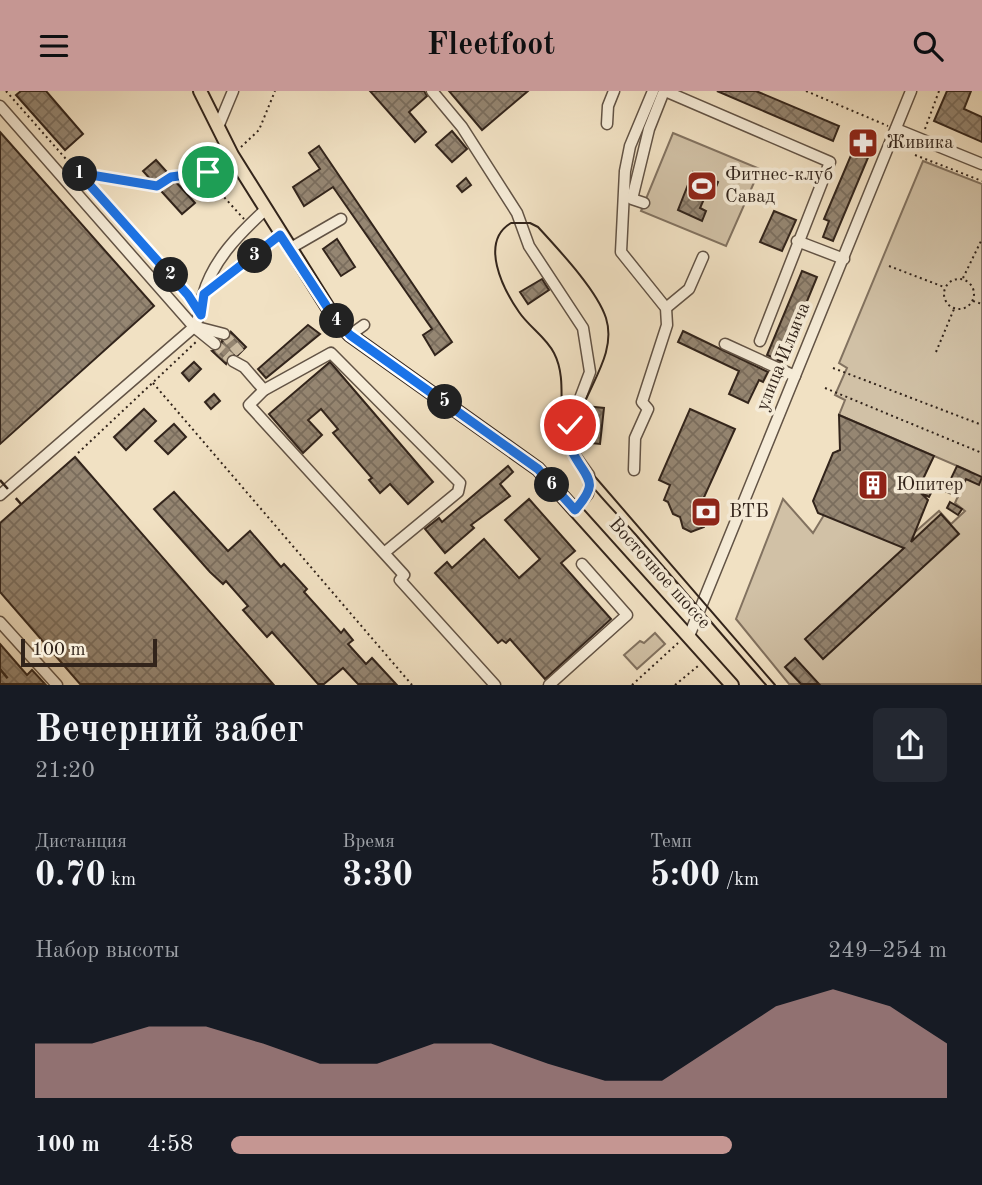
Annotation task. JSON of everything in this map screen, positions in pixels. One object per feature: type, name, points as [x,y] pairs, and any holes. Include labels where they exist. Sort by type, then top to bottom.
[{"type":"main road","name":"Восточное шоссе","points":[[200,91],[232,155],[335,319],[350,335],[538,469],[684,639],[732,684]]},
{"type":"street","points":[[218,127],[233,91]]},
{"type":"street","points":[[432,91],[462,127],[517,213],[529,246],[583,328],[590,372],[570,425],[570,439],[571,450],[589,475],[590,486],[588,494],[575,510]]},
{"type":"street","points":[[607,124],[608,106],[614,91]]},
{"type":"street","points":[[634,470],[635,437],[648,409],[642,402],[667,325],[666,308],[621,252],[625,170],[630,146],[653,91]]},
{"type":"street","points":[[644,204],[632,199],[649,129],[664,91],[830,162],[797,240],[760,341]]},
{"type":"street","name":"улица Ильича","points":[[684,639],[844,259],[911,91]]},
{"type":"street","points":[[0,106],[198,330],[215,344]]},
{"type":"street","points":[[896,129],[982,164]]},
{"type":"street","points":[[0,495],[198,330],[204,294],[228,245],[265,210]]},
{"type":"street","points":[[289,249],[341,219]]},
{"type":"street","points":[[204,294],[280,235]]},
{"type":"street","points":[[797,240],[844,259]]},
{"type":"street","points":[[666,308],[689,289],[704,257]]},
{"type":"street","points":[[350,335],[364,325]]},
{"type":"street","points":[[198,330],[224,334]]},
{"type":"street","points":[[725,344],[795,376]]},
{"type":"street","points":[[384,553],[461,487],[458,479],[331,353],[264,390],[249,405],[404,575],[400,580],[495,684]]},
{"type":"street","points":[[237,357],[264,390]]},
{"type":"street","points":[[549,684],[627,615],[582,564]]},
{"type":"street","points":[[0,622],[57,684]]},
{"type":"path","points":[[6,91],[188,295],[201,315]]},
{"type":"path","points":[[79,173],[157,186],[171,177],[208,172],[232,155],[259,130],[275,91]]},
{"type":"path","points":[[806,91],[896,129]]},
{"type":"path","points":[[921,139],[939,91]]},
{"type":"path","points":[[915,155],[982,181]]},
{"type":"path","points":[[963,279],[982,239]]},
{"type":"path","points":[[889,266],[945,287]]},
{"type":"path","points":[[963,279],[971,285],[973,300],[963,309],[954,309],[946,302],[945,287],[952,280],[963,279]]},
{"type":"path","points":[[973,300],[982,304]]},
{"type":"path","points":[[936,352],[954,309]]},
{"type":"path","points":[[78,453],[153,383],[198,330]]},
{"type":"path","points":[[833,368],[982,425]]},
{"type":"path","points":[[153,383],[412,684]]},
{"type":"path","points":[[825,387],[982,453]]},
{"type":"path","points":[[632,684],[684,639]]},
{"type":"path","points":[[675,684],[699,665]]},
{"type":"shaded area","name":"Фитнес-клуб Савад","points":[[673,133],[760,169],[726,246],[641,211]]},
{"type":"shaded area","points":[[923,161],[982,184],[982,684],[789,684],[736,619],[783,499],[813,533],[824,515],[914,533],[939,511],[951,524],[965,511],[955,503],[969,471],[839,415],[845,400],[835,395],[847,368],[839,363]]},
{"type":"shaded area","points":[[655,633],[665,644],[637,669],[624,655],[640,641],[644,643]]},
{"type":"building","points":[[21,91],[46,91],[83,134],[65,150],[16,95]]},
{"type":"building","points":[[370,91],[424,91],[427,96],[409,112],[426,132],[415,142]]},
{"type":"building","points":[[449,91],[528,91],[482,130]]},
{"type":"building","points":[[717,91],[756,91],[839,126],[833,141]]},
{"type":"building","points":[[947,91],[971,91],[964,109],[982,117],[982,142],[934,121]]},
{"type":"building","points":[[452,131],[467,149],[452,162],[436,145]]},
{"type":"building","points":[[0,132],[154,306],[0,444]]},
{"type":"building","points":[[860,134],[875,141],[833,241],[823,237],[829,221],[824,219]]},
{"type":"building","points":[[319,146],[452,342],[435,355],[423,335],[432,329],[333,187],[304,206],[293,187],[320,169],[309,153]]},
{"type":"building","points":[[156,160],[195,203],[182,214],[143,171]]},
{"type":"building","points":[[693,172],[718,182],[714,192],[708,190],[700,208],[706,211],[702,221],[678,210]]},
{"type":"building","points":[[466,178],[471,185],[462,192],[457,186]]},
{"type":"building","points":[[774,211],[796,220],[782,251],[760,242]]},
{"type":"building","points":[[337,239],[355,267],[341,276],[323,249]]},
{"type":"building","points":[[802,271],[817,277],[782,362],[767,355]]},
{"type":"building","points":[[542,279],[549,290],[528,304],[520,292]]},
{"type":"building","points":[[308,325],[320,334],[266,378],[258,369]]},
{"type":"building","points":[[683,331],[768,372],[763,382],[759,380],[748,403],[729,394],[739,371],[678,342]]},
{"type":"building","points":[[231,332],[246,347],[238,355],[229,355],[226,364],[212,351],[220,349],[222,341],[229,340]]},
{"type":"building","points":[[194,362],[201,369],[189,381],[182,373]]},
{"type":"building","points":[[330,362],[433,482],[408,504],[390,484],[380,493],[369,480],[372,478],[333,433],[338,429],[321,409],[308,420],[322,435],[303,453],[269,414]]},
{"type":"building","points":[[214,394],[220,401],[211,409],[205,402]]},
{"type":"building","points":[[585,406],[604,408],[600,444],[581,442]]},
{"type":"building","points":[[144,409],[156,421],[126,450],[114,437]]},
{"type":"building","points":[[690,409],[735,429],[700,506],[711,511],[704,527],[691,532],[683,528],[680,517],[673,514],[668,502],[664,500],[670,485],[659,480]]},
{"type":"building","name":"Юпитер","points":[[839,415],[934,456],[923,479],[932,491],[929,497],[921,493],[928,500],[911,542],[941,514],[959,534],[823,659],[805,639],[904,548],[818,513],[813,501],[833,453],[840,450]]},
{"type":"building","points":[[174,424],[186,437],[168,454],[155,441]]},
{"type":"building","points":[[75,457],[273,684],[80,684],[0,592],[0,523]]},
{"type":"building","points":[[508,466],[513,472],[500,484],[510,496],[471,525],[474,528],[445,553],[425,529],[439,518],[442,522]]},
{"type":"building","points":[[957,466],[982,477],[979,485],[966,479],[958,497],[945,491]]},
{"type":"building","points":[[174,492],[228,551],[250,531],[281,567],[284,564],[307,589],[304,592],[341,633],[344,629],[353,640],[348,644],[366,664],[372,658],[396,684],[358,684],[343,668],[324,684],[318,684],[272,632],[267,637],[243,610],[248,606],[226,581],[223,584],[210,572],[154,509]]},
{"type":"building","points":[[529,499],[575,551],[561,563],[611,619],[545,679],[510,639],[506,643],[502,640],[498,643],[435,573],[447,562],[452,568],[484,539],[519,578],[540,559],[505,520]]},
{"type":"building","points":[[950,502],[962,509],[958,515],[947,508]]},
{"type":"building","points":[[0,644],[27,675],[32,670],[45,684],[0,684]]},
{"type":"building","points":[[795,658],[819,684],[801,684],[785,667]]},
{"type":"tunnel","points":[[224,334],[240,353]]},
{"type":"tunnel","points":[[215,344],[233,361]]},
{"type":"tram line","points":[[766,685],[600,495],[569,452],[562,427],[559,365],[547,342],[519,312],[506,291],[497,266],[496,242],[502,231],[511,223],[530,223],[538,227],[586,283],[606,318],[606,353],[578,421],[575,439],[578,457],[775,685]]},
{"type":"railway","points":[[0,480],[21,504]]},
{"type":"railway","points":[[0,669],[13,685]]},
{"type":"place","name":"Живика","points":[[863,143]]},
{"type":"place","name":"Фитнес-клуб Савад","points":[[702,186]]},
{"type":"place","name":"Юпитер","points":[[873,485]]},
{"type":"place","name":"ВТБ","points":[[706,512]]},
{"type":"route","points":[[208,172],[171,177],[157,186],[143,181],[79,173],[188,295],[201,315],[204,294],[280,235],[335,319],[350,335],[538,469],[575,510],[588,494],[590,481],[589,475],[571,450],[570,425]]}]
